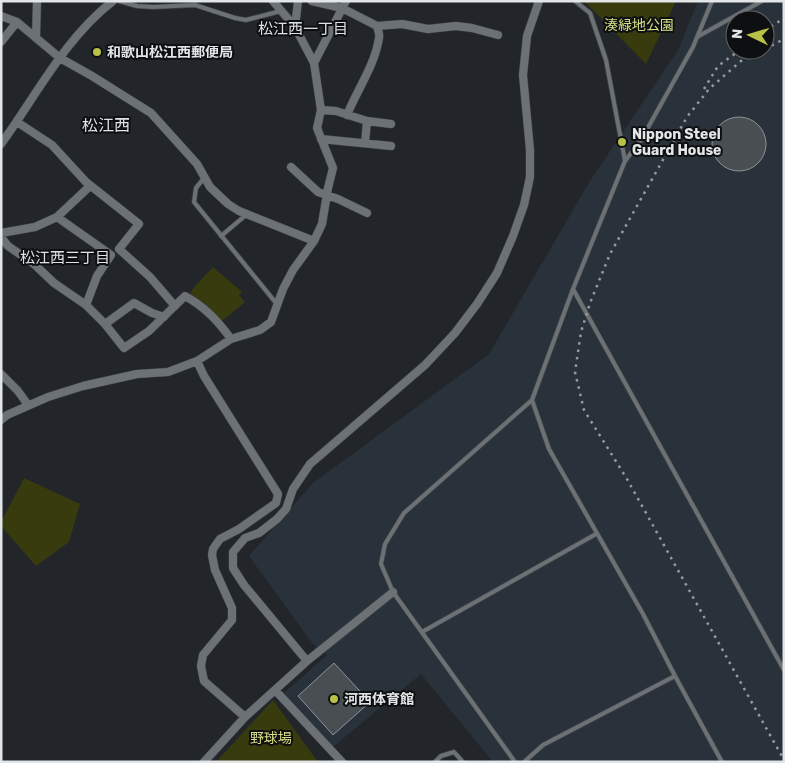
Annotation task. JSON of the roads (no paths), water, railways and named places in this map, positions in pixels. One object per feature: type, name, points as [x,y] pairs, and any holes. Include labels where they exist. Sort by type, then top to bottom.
[{"type":"street","points":[[36,38],[37,1]]},
{"type":"street","points":[[1,144],[60,58],[91,21],[113,1]]},
{"type":"street","points":[[295,27],[298,1]]},
{"type":"street","points":[[312,1],[344,5],[378,26],[402,24],[428,29],[456,26],[498,35]]},
{"type":"street","points":[[307,661],[244,585],[233,568],[233,552],[245,538],[259,533],[286,509],[293,489],[310,464],[425,365],[455,332],[497,274],[521,213],[530,177],[530,150],[523,75],[527,36],[539,1]]},
{"type":"street","points":[[1,420],[28,405],[83,386],[137,374],[168,372],[197,361],[231,339],[260,330],[271,322],[283,289],[293,270],[314,241],[322,224],[333,168],[317,128],[321,110],[314,63],[295,27],[275,2]]},
{"type":"street","points":[[314,63],[344,5]]},
{"type":"street","points":[[1,16],[17,22],[60,58],[151,113],[197,164],[210,187],[228,204],[247,214],[314,241]]},
{"type":"street","points":[[1,42],[17,22]]},
{"type":"street","points":[[347,115],[369,67],[380,36],[378,26]]},
{"type":"street","points":[[321,110],[336,111],[367,121],[390,124]]},
{"type":"street","points":[[365,144],[367,121]]},
{"type":"street","points":[[17,122],[52,145],[90,186],[139,224],[119,249],[150,277],[175,306]]},
{"type":"street","points":[[321,139],[391,146]]},
{"type":"street","points":[[291,167],[318,192],[367,213]]},
{"type":"street","points":[[1,233],[34,227],[57,217],[90,186]]},
{"type":"street","points":[[57,217],[111,255],[96,276],[86,305]]},
{"type":"street","points":[[1,237],[8,246],[34,264],[54,283],[86,305],[105,324],[124,348],[150,331],[185,296],[217,319],[231,339]]},
{"type":"street","points":[[105,324],[134,302],[152,313],[164,317]]},
{"type":"street","points":[[197,361],[204,376],[278,494],[276,503],[239,529],[220,539],[213,549],[212,555],[215,570],[232,608],[232,620],[203,655],[201,666],[204,681],[245,717]]},
{"type":"street","points":[[1,374],[18,391],[28,405]]},
{"type":"street","points":[[239,529],[245,538]]},
{"type":"street","points":[[204,762],[245,717],[307,661],[393,592]]},
{"type":"street","points":[[275,690],[342,762]]},
{"type":"lane","points":[[119,1],[145,7],[195,5],[246,20],[281,11]]},
{"type":"lane","points":[[575,1],[590,12],[606,60],[625,161]]},
{"type":"lane","points":[[514,762],[393,592],[381,564],[385,544],[404,513],[532,400],[573,289],[625,161],[641,140],[697,37],[712,1]]},
{"type":"lane","points":[[697,37],[762,1]]},
{"type":"lane","points":[[205,178],[196,188],[194,202],[278,305]]},
{"type":"lane","points":[[221,236],[247,214]]},
{"type":"lane","points":[[573,289],[784,670]]},
{"type":"lane","points":[[532,400],[549,449],[643,614],[722,762]]},
{"type":"lane","points":[[422,632],[596,534]]},
{"type":"lane","points":[[524,762],[543,745],[675,676]]},
{"type":"lane","points":[[435,762],[441,756],[454,752],[463,762]]},
{"type":"railway","points":[[775,24],[784,18]]},
{"type":"railway","points":[[775,44],[784,39]]},
{"type":"railway","points":[[704,89],[718,66],[726,60]]},
{"type":"railway","points":[[743,60],[709,89],[687,117],[610,254],[590,303],[581,332],[575,372],[584,410],[627,479],[784,760]]},
{"type":"place","name":"和歌山松江西郵便局","points":[[97,52]]},
{"type":"place","name":"Nippon Steel Guard House","points":[[622,142]]},
{"type":"place","name":"河西体育館","points":[[334,699]]},
{"type":"district","name":"松江西一丁目","points":[[303,29]]},
{"type":"district","name":"松江西","points":[[106,125]]},
{"type":"district","name":"松江西三丁目","points":[[65,258]]},
{"type":"park label","name":"湊緑地公園","points":[[639,25]]},
{"type":"park label","name":"野球場","points":[[271,738]]}]
